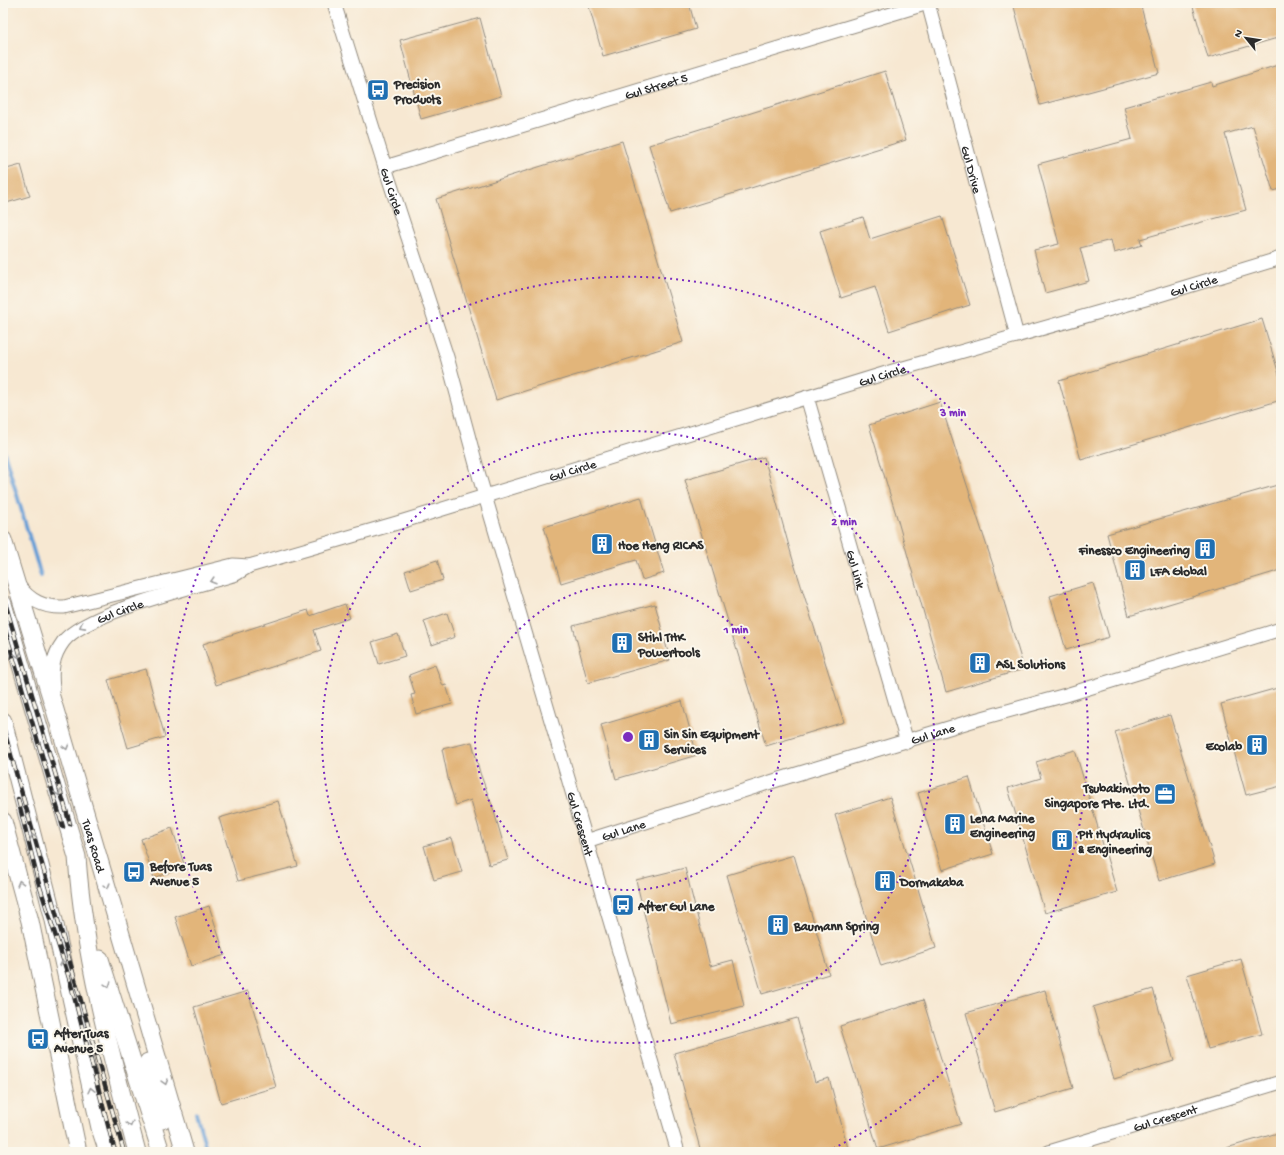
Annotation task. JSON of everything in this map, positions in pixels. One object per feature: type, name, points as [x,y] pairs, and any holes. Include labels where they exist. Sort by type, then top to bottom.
[{"type":"main road","name":"Tuas Road","points":[[3,540],[55,710],[185,1152]]},
{"type":"main road","name":"Tuas Road","points":[[3,604],[76,856],[79,894],[94,977],[116,1074],[137,1152]]},
{"type":"main road","points":[[3,721],[53,916],[100,1128],[108,1152]]},
{"type":"main road","points":[[3,821],[30,921],[78,1152]]},
{"type":"main road","name":"Tuas Road","points":[[79,894],[161,1152]]},
{"type":"main road","points":[[122,937],[128,982],[161,1119],[167,1152]]},
{"type":"street","name":"Gul Circle","points":[[334,3],[447,358],[484,495]]},
{"type":"street","name":"Gul Street 5","points":[[385,167],[928,3]]},
{"type":"street","name":"Gul Drive","points":[[928,3],[1017,336]]},
{"type":"street","name":"Gul Circle","points":[[55,710],[52,662],[63,641],[78,628],[87,623],[152,600],[236,574],[249,566],[807,397],[1156,296],[1281,258]]},
{"type":"street","name":"Gul Link","points":[[807,397],[907,742]]},
{"type":"street","name":"Gul Crescent","points":[[484,495],[678,1152]]},
{"type":"street","name":"Gul Circle","points":[[15,580],[24,594],[37,603],[49,607],[64,608],[233,565],[249,566]]},
{"type":"street","name":"Gul Lane","points":[[586,841],[692,806],[907,742],[975,720],[1058,697],[1281,628]]},
{"type":"street","name":"Gul Crescent","points":[[1049,1152],[1281,1082]]},
{"type":"street","points":[[100,1128],[101,1152]]},
{"type":"building","points":[[588,3],[689,3],[696,29],[603,56]]},
{"type":"building","points":[[1013,3],[1140,3],[1159,73],[1040,105]]},
{"type":"building","points":[[1192,3],[1281,3],[1281,37],[1208,58]]},
{"type":"building","points":[[480,18],[501,96],[421,119],[400,40]]},
{"type":"building","points":[[1281,64],[1281,189],[1273,191],[1253,126],[1225,134],[1246,210],[1140,239],[1142,245],[1114,253],[1111,240],[1080,248],[1089,281],[1045,293],[1034,250],[1059,244],[1038,164],[1132,139],[1124,107],[1211,82],[1212,86]]},
{"type":"building","points":[[885,71],[906,140],[670,213],[649,145]]},
{"type":"building","points":[[622,141],[683,342],[496,400],[436,199]]},
{"type":"building","points":[[21,165],[30,196],[3,204],[3,170]]},
{"type":"building","points":[[942,216],[970,305],[889,331],[875,287],[841,298],[820,231],[863,217],[870,239]]},
{"type":"building","points":[[1262,319],[1281,381],[1281,400],[1081,460],[1059,381]]},
{"type":"building","points":[[940,402],[993,565],[1024,669],[946,692],[898,521],[869,425]]},
{"type":"building","points":[[764,457],[792,557],[844,722],[766,746],[685,480]]},
{"type":"building","points":[[1281,484],[1281,570],[1129,616],[1107,534]]},
{"type":"building","name":"Hoe Heng RICAS","points":[[641,497],[664,573],[642,580],[636,560],[561,583],[544,527]]},
{"type":"building","points":[[437,560],[443,580],[411,590],[405,571]]},
{"type":"building","points":[[1093,583],[1109,637],[1066,650],[1050,596]]},
{"type":"building","points":[[345,604],[350,618],[314,630],[321,651],[216,685],[203,644],[308,610],[310,616]]},
{"type":"building","name":"Stihl THK Powertools","points":[[655,604],[670,660],[588,683],[573,626]]},
{"type":"building","points":[[447,613],[455,637],[432,645],[424,621]]},
{"type":"building","points":[[398,634],[405,656],[379,664],[372,642]]},
{"type":"building","points":[[435,665],[443,686],[446,685],[452,704],[416,714],[411,695],[415,694],[409,675]]},
{"type":"building","points":[[146,669],[165,737],[128,748],[108,680]]},
{"type":"building","name":"Ecolab","points":[[1281,687],[1281,786],[1246,795],[1221,704]]},
{"type":"building","name":"Sin Sin Equipment Services","points":[[682,701],[697,755],[616,779],[601,725]]},
{"type":"building","points":[[1170,715],[1215,864],[1159,881],[1115,732]]},
{"type":"building","points":[[472,742],[480,773],[493,808],[508,860],[489,865],[471,800],[456,805],[449,783],[442,749]]},
{"type":"building","name":"PH Hydraulics & Engineering","points":[[1075,750],[1117,892],[1045,913],[1008,788],[1041,778],[1036,762]]},
{"type":"building","name":"Lena Marine Engineering","points":[[969,777],[993,854],[942,870],[918,793]]},
{"type":"building","name":"Dormakaba","points":[[890,797],[936,948],[881,966],[835,815]]},
{"type":"building","points":[[278,801],[298,866],[238,881],[219,818]]},
{"type":"building","points":[[172,828],[185,867],[154,878],[141,839]]},
{"type":"building","points":[[452,838],[462,872],[434,880],[424,846]]},
{"type":"building","name":"Baumann Spring","points":[[794,855],[829,974],[762,994],[727,875]]},
{"type":"building","points":[[685,868],[710,966],[733,960],[744,1006],[671,1024],[636,880]]},
{"type":"building","points":[[209,906],[225,955],[191,966],[175,917]]},
{"type":"building","points":[[1241,959],[1262,1034],[1208,1049],[1187,975]]},
{"type":"building","points":[[1153,989],[1174,1061],[1114,1079],[1093,1007]]},
{"type":"building","points":[[1045,990],[1073,1088],[995,1112],[966,1013]]},
{"type":"building","points":[[248,991],[276,1087],[221,1103],[194,1007]]},
{"type":"building","points":[[923,1000],[961,1124],[878,1149],[840,1026]]},
{"type":"building","points":[[797,1018],[815,1082],[829,1078],[849,1152],[701,1152],[674,1053]]},
{"type":"building","points":[[1281,1132],[1281,1152],[1223,1152],[1223,1149]]},
{"type":"waterway","points":[[3,448],[41,576]]},
{"type":"waterway","points":[[196,1113],[207,1152]]},
{"type":"railway","points":[[3,596],[70,824]]},
{"type":"railway","points":[[3,623],[63,827]]},
{"type":"railway","points":[[3,727],[124,1152]]},
{"type":"railway","points":[[18,799],[38,881],[70,981],[115,1152]]},
{"type":"place","name":"Precision Products","points":[[378,90]]},
{"type":"place","name":"Hoe Heng RICAS","points":[[602,544]]},
{"type":"place","name":"Finessco Engineering","points":[[1205,549]]},
{"type":"place","name":"LFA Global","points":[[1135,570]]},
{"type":"place","name":"Stihl THK Powertools","points":[[622,643]]},
{"type":"place","name":"ASL Solutions","points":[[980,663]]},
{"type":"place","name":"Sin Sin Equipment Services","points":[[649,740]]},
{"type":"place","name":"Ecolab","points":[[1257,745]]},
{"type":"place","name":"Tsubakimoto Singapore Pte. Ltd.","points":[[1165,794]]},
{"type":"place","name":"Lena Marine Engineering","points":[[955,824]]},
{"type":"place","name":"PH Hydraulics & Engineering","points":[[1062,840]]},
{"type":"place","name":"Before Tuas Avenue 5","points":[[134,872]]},
{"type":"place","name":"Dormakaba","points":[[885,881]]},
{"type":"place","name":"After Gul Lane","points":[[623,905]]},
{"type":"place","name":"Baumann Spring","points":[[778,925]]},
{"type":"place","name":"After Tuas Avenue 5","points":[[38,1039]]}]
